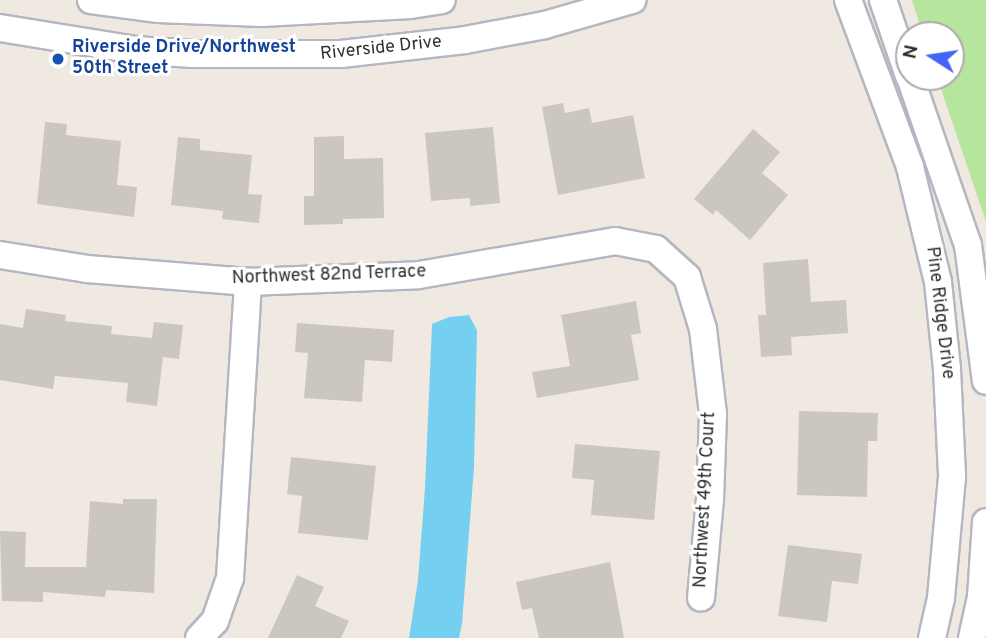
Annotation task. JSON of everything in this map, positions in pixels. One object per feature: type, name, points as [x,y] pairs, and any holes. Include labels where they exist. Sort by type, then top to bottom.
[{"type":"street","points":[[91,0],[158,9],[411,5],[442,0]]},
{"type":"street","name":"Riverside Drive","points":[[0,28],[45,37],[158,52],[294,56],[341,54],[465,40],[545,25],[632,0]]},
{"type":"street","name":"Pine Ridge Drive","points":[[848,0],[910,167],[938,282],[947,369],[952,477],[941,597],[932,638]]},
{"type":"street","name":"Pine Ridge Drive","points":[[883,0],[895,35]]},
{"type":"street","name":"Pine Ridge Drive","points":[[914,91],[968,245],[986,381]]},
{"type":"street","name":"Northwest 82nd Terrace","points":[[0,255],[87,269],[247,282],[419,275],[615,241],[656,249]]},
{"type":"street","name":"Northwest 49th Court","points":[[656,249],[687,277],[703,330],[713,414],[710,499],[701,598]]},
{"type":"street","points":[[199,638],[215,621],[230,578],[247,282]]},
{"type":"street","points":[[972,638],[981,597],[986,522]]},
{"type":"green space","points":[[912,0],[986,0],[986,222],[942,91],[965,91],[965,21],[919,21]]},
{"type":"water","points":[[469,315],[477,330],[474,467],[462,624],[459,638],[409,638],[418,580],[425,488],[432,324],[449,317]]},
{"type":"building","points":[[563,103],[565,113],[589,108],[592,123],[633,115],[645,178],[558,195],[542,107]]},
{"type":"building","points":[[45,122],[67,124],[66,135],[121,141],[117,185],[137,187],[134,217],[37,204]]},
{"type":"building","points":[[493,127],[500,203],[470,206],[470,198],[431,201],[425,133]]},
{"type":"building","points":[[753,129],[780,152],[762,173],[788,195],[750,240],[716,210],[713,215],[694,199]]},
{"type":"building","points":[[344,136],[344,159],[383,158],[384,218],[343,219],[343,224],[304,225],[304,196],[314,196],[314,137]]},
{"type":"building","points":[[178,137],[200,139],[200,150],[252,155],[248,194],[262,195],[259,223],[222,219],[223,211],[171,205]]},
{"type":"building","points":[[808,259],[811,302],[846,300],[848,333],[791,337],[792,355],[761,357],[758,315],[766,315],[763,263]]},
{"type":"building","points":[[636,301],[641,333],[631,335],[639,380],[537,398],[532,372],[570,366],[561,315]]},
{"type":"building","points":[[26,309],[66,315],[65,321],[112,326],[111,334],[152,338],[154,322],[183,325],[179,359],[163,357],[157,406],[126,402],[128,383],[55,376],[53,389],[0,380],[0,324],[23,328]]},
{"type":"building","points":[[297,323],[394,330],[392,362],[365,360],[362,402],[304,398],[308,353],[295,352]]},
{"type":"building","points":[[799,411],[878,413],[877,441],[868,441],[867,497],[797,495]]},
{"type":"building","points":[[575,444],[660,451],[654,520],[591,515],[594,480],[572,478]]},
{"type":"building","points":[[291,457],[376,466],[368,540],[298,533],[302,496],[287,494]]},
{"type":"building","points":[[123,499],[157,499],[154,593],[106,590],[105,597],[43,592],[43,602],[2,601],[0,531],[26,532],[25,567],[86,567],[90,501],[123,504]]},
{"type":"building","points":[[788,545],[862,554],[858,584],[832,581],[827,622],[778,616]]},
{"type":"building","points":[[610,562],[624,638],[539,638],[532,608],[522,610],[516,582]]},
{"type":"building","points":[[297,575],[324,587],[315,606],[349,621],[341,638],[268,638]]},
{"type":"place","name":"Riverside Drive/Northwest 50th Street","points":[[58,59]]}]
